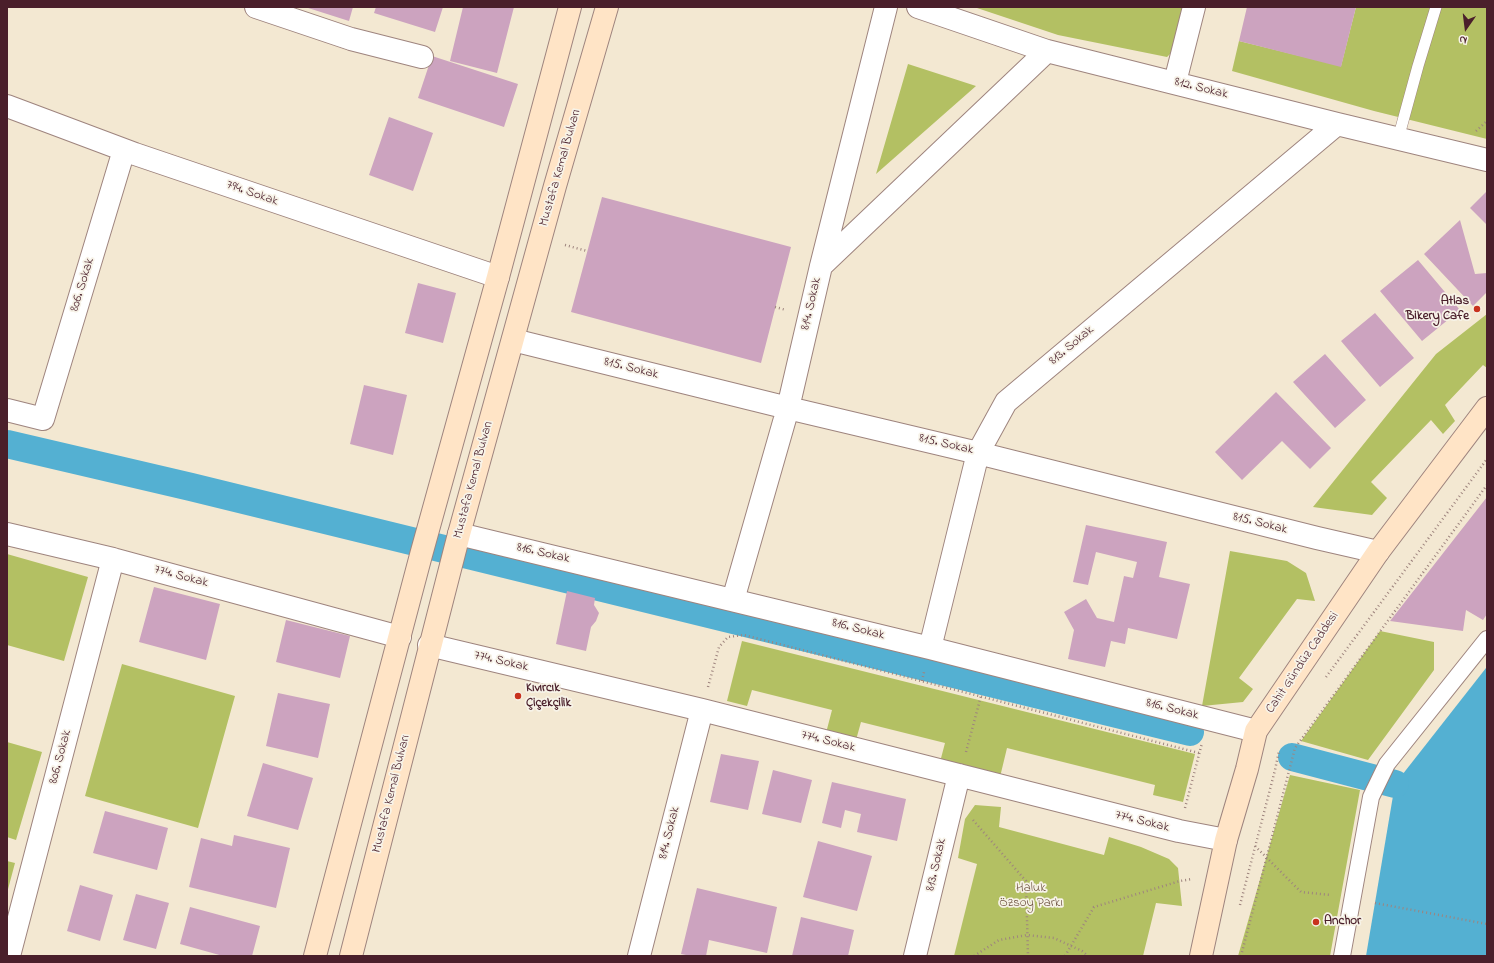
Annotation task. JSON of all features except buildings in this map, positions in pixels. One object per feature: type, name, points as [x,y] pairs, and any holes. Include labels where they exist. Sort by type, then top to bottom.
[{"type":"main road","points":[[315,956],[421,555],[498,277],[570,7]]},
{"type":"main road","name":"Mustafa Kemal Bulvarı","points":[[351,956],[429,645],[555,186],[607,7]]},
{"type":"main road","name":"Cahit Gündüz Caddesi","points":[[1201,956],[1226,840],[1247,769],[1256,732],[1378,552],[1487,408]]},
{"type":"street","points":[[256,7],[351,39],[422,56]]},
{"type":"street","name":"814. Sokak","points":[[733,600],[788,408],[886,7]]},
{"type":"street","name":"812. Sokak","points":[[918,7],[1047,51],[1487,160]]},
{"type":"street","points":[[1175,82],[1194,7]]},
{"type":"street","points":[[822,266],[1047,51]]},
{"type":"street","name":"794. Sokak","points":[[7,106],[124,150],[498,277]]},
{"type":"street","name":"813. Sokak","points":[[930,648],[978,453],[1006,402],[1337,124]]},
{"type":"street","name":"806. Sokak","points":[[7,410],[43,419],[124,150]]},
{"type":"street","name":"815. Sokak","points":[[513,340],[1378,552]]},
{"type":"street","name":"774. Sokak","points":[[7,534],[113,559],[400,637]]},
{"type":"street","name":"816. Sokak","points":[[459,534],[930,648],[1256,732]]},
{"type":"street","name":"806. Sokak","points":[[9,956],[113,559]]},
{"type":"street","points":[[1342,956],[1371,797],[1387,764],[1487,639]]},
{"type":"street","name":"774. Sokak","points":[[429,645],[702,710],[1179,832],[1226,840]]},
{"type":"street","name":"814. Sokak","points":[[639,956],[702,710]]},
{"type":"street","name":"813. Sokak","points":[[915,956],[959,775]]},
{"type":"lane","points":[[1398,139],[1436,7]]},
{"type":"path","points":[[1324,680],[1487,459]]},
{"type":"path","points":[[1241,956],[1295,748],[1487,485]]},
{"type":"path","points":[[702,710],[719,647],[728,637],[744,635],[1199,753]]},
{"type":"path","points":[[959,775],[981,696]]},
{"type":"path","points":[[1179,832],[1208,719]]},
{"type":"path","points":[[1238,912],[1276,770]]},
{"type":"path","points":[[950,810],[968,814],[1026,881],[1026,935],[1028,956]]},
{"type":"path","points":[[1226,840],[1255,846],[1301,892],[1353,896]]},
{"type":"path","points":[[1065,956],[1094,907],[1180,881],[1218,875]]},
{"type":"path","points":[[1375,903],[1487,924]]},
{"type":"path","points":[[974,956],[999,940],[1026,935],[1054,938],[1082,951],[1088,956]]},
{"type":"green space","points":[[974,7],[1186,7],[1176,48],[1167,57],[1058,35]]},
{"type":"green space","points":[[1356,7],[1487,7],[1487,139],[1374,111],[1232,71],[1239,41],[1341,66]]},
{"type":"green space","points":[[908,64],[976,86],[876,174]]},
{"type":"green space","points":[[1487,314],[1487,368],[1483,365],[1445,405],[1455,421],[1443,434],[1431,420],[1371,482],[1387,498],[1372,515],[1313,507],[1436,354]]},
{"type":"green space","points":[[1230,551],[1287,561],[1306,573],[1315,601],[1297,599],[1239,678],[1253,689],[1243,702],[1202,706]]},
{"type":"green space","points":[[7,554],[88,577],[64,661],[7,645]]},
{"type":"green space","points":[[1380,631],[1434,642],[1434,670],[1368,760],[1301,741]]},
{"type":"green space","points":[[742,641],[1195,754],[1183,802],[1153,795],[1155,785],[1007,748],[1000,777],[940,762],[945,743],[861,722],[856,740],[826,733],[832,710],[752,690],[747,706],[727,701]]},
{"type":"green space","points":[[122,664],[235,696],[198,828],[85,796]]},
{"type":"green space","points":[[7,742],[42,752],[16,840],[7,837]]},
{"type":"green space","points":[[1290,775],[1360,790],[1330,956],[1238,956]]},
{"type":"green space","name":"Haluk Özsoy Parkı","points":[[975,805],[1001,807],[999,827],[1104,855],[1109,837],[1141,847],[1169,859],[1178,868],[1182,906],[1156,903],[1143,956],[954,956],[977,864],[958,858],[965,819]]},
{"type":"green space","points":[[7,861],[15,863],[7,893]]},
{"type":"water","points":[[1486,668],[1487,956],[1366,956],[1395,784]]},
{"type":"waterway","points":[[7,444],[191,487],[1190,732]]},
{"type":"waterway","points":[[1292,757],[1395,784]]},
{"type":"place","name":"Atlas Bikery Cafe","points":[[1477,309]]},
{"type":"place","name":"Kıvırcık Çiçekçilik","points":[[518,696]]},
{"type":"place","name":"Anchor","points":[[1316,922]]}]
